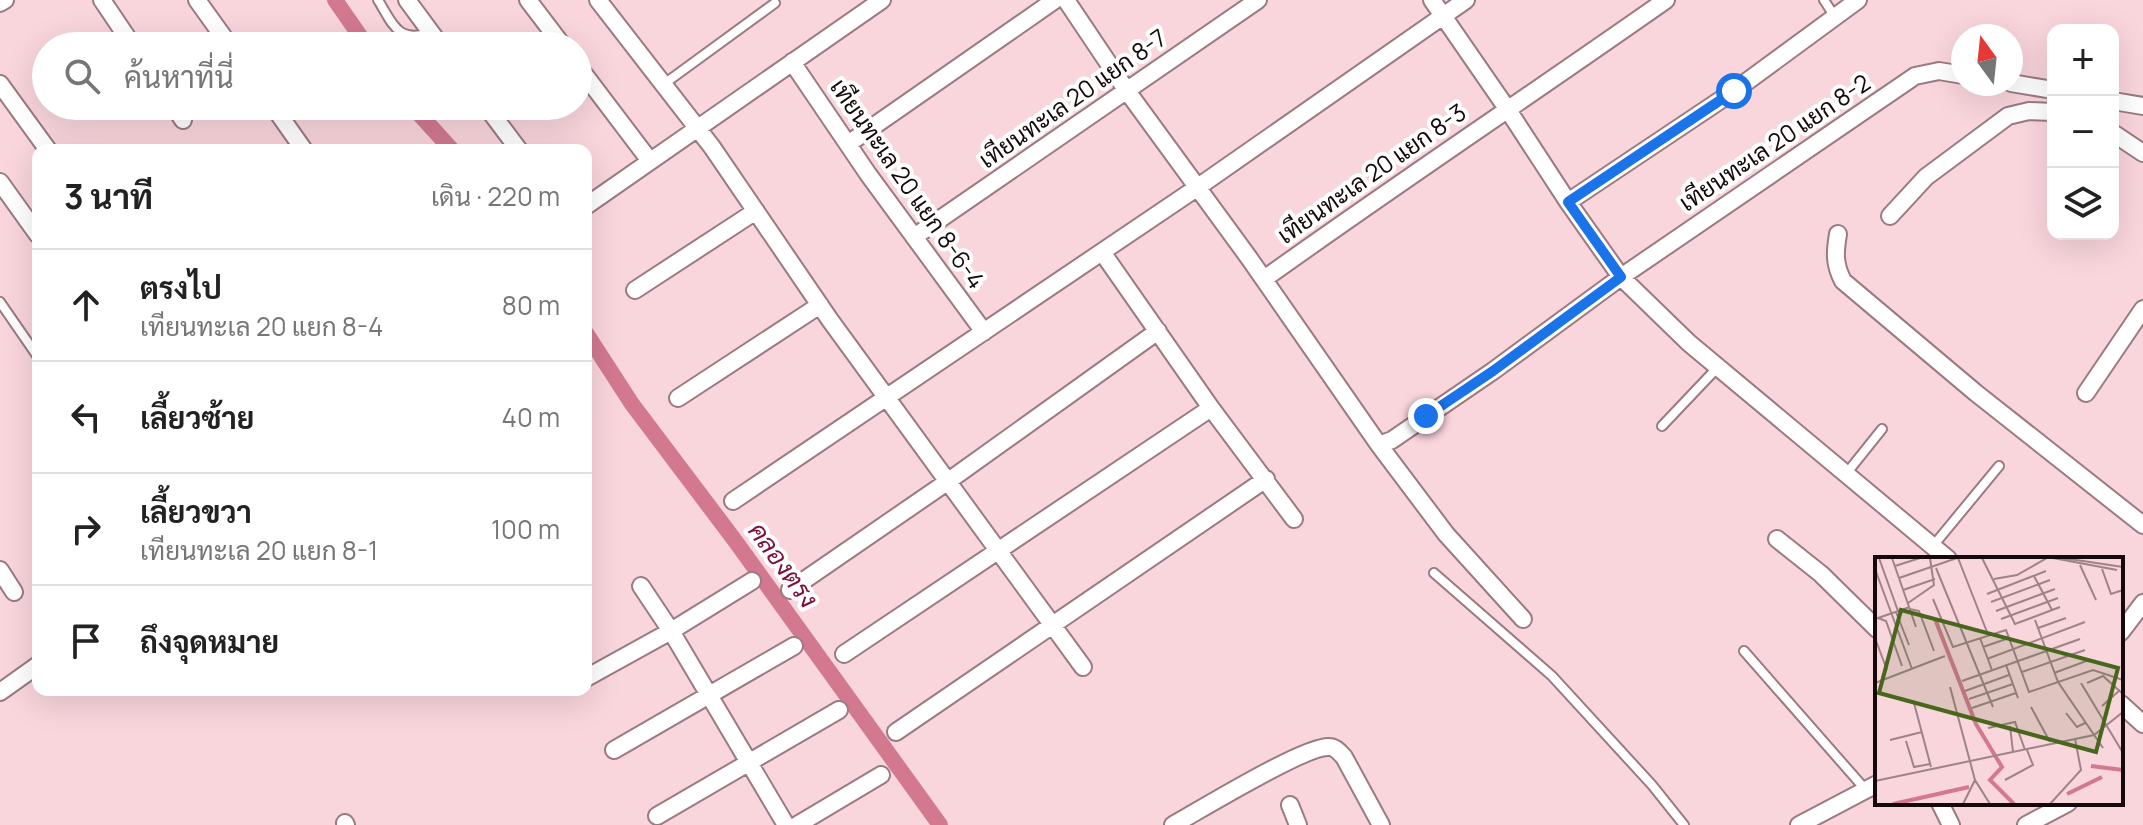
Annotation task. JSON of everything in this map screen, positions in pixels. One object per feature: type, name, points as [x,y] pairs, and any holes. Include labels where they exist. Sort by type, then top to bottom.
[{"type":"street","points":[[0,3],[5,0]]},
{"type":"street","points":[[102,0],[124,32]]},
{"type":"street","points":[[197,0],[220,32]]},
{"type":"street","points":[[407,0],[431,32]]},
{"type":"street","points":[[528,0],[552,32]]},
{"type":"street","points":[[592,202],[882,0]]},
{"type":"street","points":[[848,144],[1055,0]]},
{"type":"street","points":[[1066,0],[1127,91],[1264,279],[1367,431],[1446,534],[1523,619]]},
{"type":"street","name":"เทียนทะเล 20 แยก 8-7","points":[[914,237],[1258,0]]},
{"type":"street","points":[[1432,0],[1621,277],[1689,343],[1946,557]]},
{"type":"street","points":[[733,501],[1198,187],[1466,0]]},
{"type":"street","name":"เทียนทะเล 20 แยก 8-3","points":[[1264,279],[1666,0]]},
{"type":"street","points":[[1568,202],[1734,91],[1858,0]]},
{"type":"street","points":[[601,1],[697,128],[820,305],[1083,667]]},
{"type":"street","name":"เทียนทะเล 20 แยก 8-6-4","points":[[792,62],[984,332]]},
{"type":"street","name":"เทียนทะเล 20 แยก 8-2","points":[[1379,445],[1392,440],[1493,371],[1621,277],[1915,76],[1939,71],[1951,73]]},
{"type":"street","points":[[0,84],[44,144]]},
{"type":"street","points":[[592,84],[650,161]]},
{"type":"street","points":[[2023,85],[2047,89]]},
{"type":"street","points":[[2119,102],[2143,106]]},
{"type":"street","points":[[1890,216],[1926,177],[2008,116],[2029,111],[2047,112]]},
{"type":"street","points":[[283,120],[300,144]]},
{"type":"street","points":[[496,120],[514,144]]},
{"type":"street","points":[[2119,137],[2143,153]]},
{"type":"street","points":[[0,182],[32,227]]},
{"type":"street","points":[[635,290],[756,211]]},
{"type":"street","points":[[1838,234],[1836,269],[1843,281],[1976,393],[2143,525]]},
{"type":"street","points":[[1102,252],[1211,408],[1294,519]]},
{"type":"street","points":[[678,398],[820,305]]},
{"type":"street","points":[[2086,393],[2143,309]]},
{"type":"street","points":[[790,590],[1158,331]]},
{"type":"street","points":[[844,654],[1211,408]]},
{"type":"street","points":[[896,732],[1266,479]]},
{"type":"street","points":[[1777,539],[1821,574],[1875,627]]},
{"type":"street","points":[[0,570],[14,592]]},
{"type":"street","points":[[592,675],[752,581]]},
{"type":"street","points":[[641,586],[710,695],[786,825]]},
{"type":"street","points":[[2123,629],[2143,603]]},
{"type":"street","points":[[614,750],[794,646]]},
{"type":"street","points":[[0,692],[32,669]]},
{"type":"street","points":[[2123,706],[2143,724]]},
{"type":"street","points":[[657,816],[839,710]]},
{"type":"street","points":[[1173,825],[1300,754],[1329,747],[1337,749],[1344,757],[1381,825]]},
{"type":"street","points":[[797,825],[881,775]]},
{"type":"street","points":[[1799,825],[1871,787]]},
{"type":"street","points":[[1290,805],[1298,825]]},
{"type":"street","points":[[1941,805],[1951,825]]},
{"type":"street","points":[[2026,825],[2064,805]]},
{"type":"lane","points":[[378,0],[400,32]]},
{"type":"lane","points":[[1824,0],[1835,17]]},
{"type":"lane","points":[[663,85],[775,3]]},
{"type":"lane","points":[[0,302],[32,348]]},
{"type":"lane","points":[[1662,426],[1718,367]]},
{"type":"lane","points":[[1846,474],[1882,429]]},
{"type":"lane","points":[[1933,546],[1999,466]]},
{"type":"lane","points":[[1434,573],[1552,676],[1652,785],[1684,825]]},
{"type":"lane","points":[[1744,651],[1871,787]]},
{"type":"waterway","name":"คลองตรง","points":[[335,0],[357,32]]},
{"type":"waterway","name":"คลองตรง","points":[[425,120],[447,144]]},
{"type":"waterway","name":"คลองตรง","points":[[592,342],[632,404],[736,542],[940,825]]},
{"type":"route","points":[[1426,416],[1621,277],[1568,202],[1734,91]]}]
